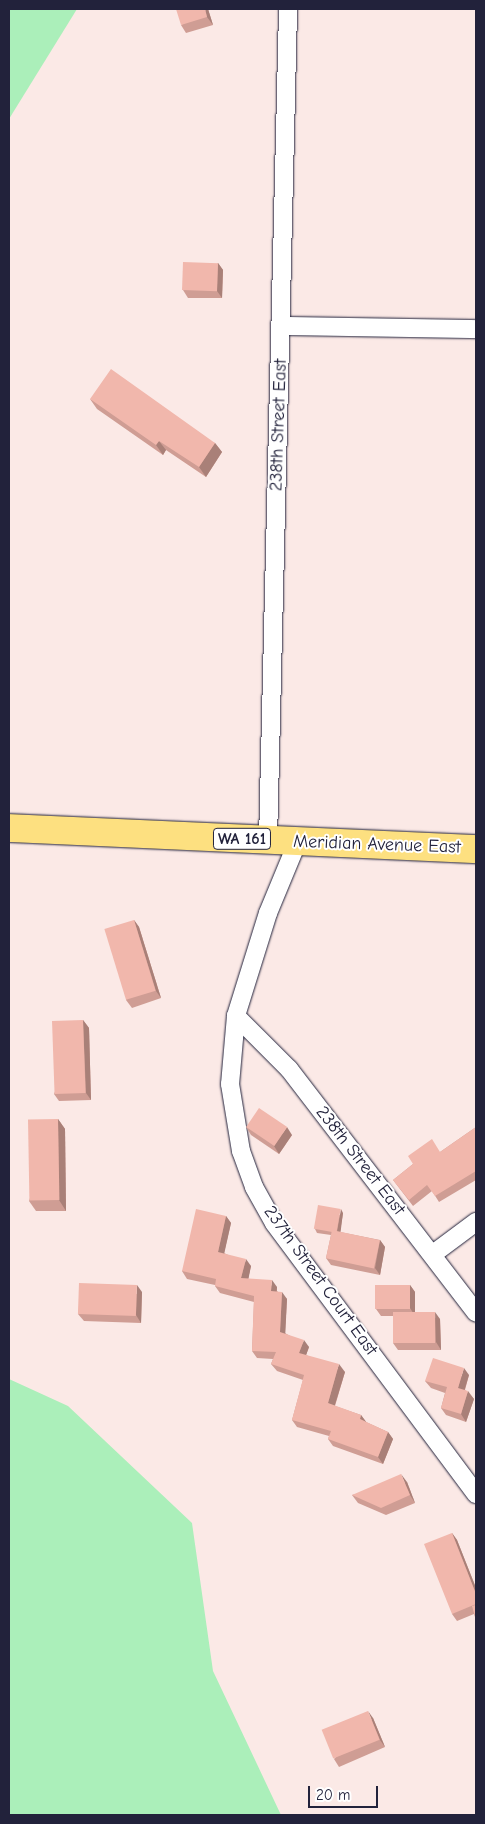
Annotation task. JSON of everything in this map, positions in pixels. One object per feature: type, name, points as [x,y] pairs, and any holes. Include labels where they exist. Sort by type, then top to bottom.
[{"type":"main road","name":"Meridian Avenue East","points":[[9,828],[297,843],[476,849]]},
{"type":"street","name":"238th Street East","points":[[268,841],[282,326],[288,9]]},
{"type":"street","points":[[282,326],[476,329]]},
{"type":"street","name":"237th Street Court East","points":[[297,843],[268,914],[236,1016],[232,1043],[232,1102],[241,1151],[254,1186],[274,1223],[476,1494]]},
{"type":"street","name":"238th Street East","points":[[236,1016],[289,1069],[476,1313]]},
{"type":"street","points":[[432,1254],[476,1222]]},
{"type":"green space","points":[[9,9],[77,9],[9,119]]},
{"type":"green space","points":[[9,1379],[68,1406],[192,1523],[213,1671],[281,1815],[9,1815]]},
{"type":"building","points":[[176,9],[205,9],[207,17],[181,25]]},
{"type":"building","points":[[183,262],[218,263],[217,291],[182,290]]},
{"type":"building","points":[[111,369],[215,443],[199,467],[159,441],[156,445],[90,399]]},
{"type":"building","points":[[134,920],[156,991],[126,1000],[104,929]]},
{"type":"building","points":[[83,1020],[86,1093],[55,1094],[52,1021]]},
{"type":"building","points":[[259,1108],[287,1127],[274,1146],[246,1127]]},
{"type":"building","points":[[58,1119],[59,1200],[29,1201],[28,1120]]},
{"type":"building","points":[[476,1127],[476,1171],[435,1196],[427,1185],[409,1200],[393,1180],[413,1164],[408,1156],[432,1139],[440,1152]]},
{"type":"building","points":[[318,1205],[341,1209],[336,1233],[314,1229]]},
{"type":"building","points":[[196,1209],[226,1216],[218,1252],[246,1259],[241,1278],[272,1280],[271,1291],[282,1292],[280,1332],[304,1340],[299,1353],[339,1364],[328,1403],[361,1415],[360,1419],[388,1432],[378,1457],[328,1439],[331,1431],[292,1420],[304,1375],[271,1364],[276,1352],[252,1351],[254,1296],[215,1286],[216,1279],[182,1271]]},
{"type":"building","points":[[332,1230],[380,1240],[374,1269],[326,1258]]},
{"type":"building","points":[[79,1283],[137,1285],[136,1316],[78,1314]]},
{"type":"building","points":[[375,1285],[410,1285],[410,1309],[375,1309]]},
{"type":"building","points":[[393,1312],[435,1312],[435,1343],[393,1343]]},
{"type":"building","points":[[433,1358],[464,1368],[458,1388],[468,1391],[461,1414],[441,1408],[447,1387],[425,1381]]},
{"type":"building","points":[[401,1474],[410,1495],[381,1508],[352,1495]]},
{"type":"building","points":[[452,1533],[476,1594],[476,1604],[452,1614],[424,1544]]},
{"type":"building","points":[[476,1605],[476,1620],[472,1606]]},
{"type":"building","points":[[368,1711],[380,1740],[333,1758],[322,1730]]}]
